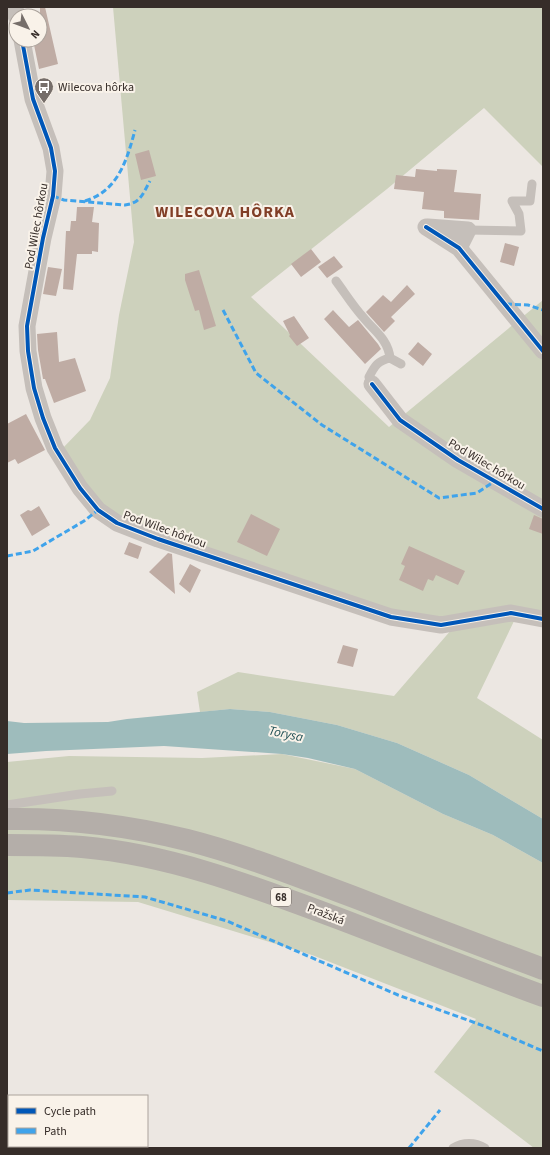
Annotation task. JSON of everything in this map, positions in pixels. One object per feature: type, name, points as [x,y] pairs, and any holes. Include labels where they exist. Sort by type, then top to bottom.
[{"type":"main road","name":"Pražská","points":[[7,819],[86,821],[136,829],[188,840],[303,878],[543,969]]},
{"type":"main road","name":"Pražská","points":[[7,845],[83,847],[138,855],[216,874],[304,905],[543,996]]},
{"type":"street","name":"Pod Wilec hôrkou","points":[[23,48],[33,99],[51,148],[54,172],[54,196],[43,238],[27,326],[28,351],[34,388],[43,418],[55,448],[80,488],[98,510],[117,523],[158,539],[391,617],[441,625],[511,613],[543,619]]},
{"type":"street","points":[[459,248],[468,230],[426,227],[459,248],[543,351]]},
{"type":"street","name":"Pod Wilec hôrkou","points":[[372,384],[400,420],[458,460],[543,509]]},
{"type":"lane","points":[[468,230],[521,232],[519,214],[512,201],[530,201],[532,184]]},
{"type":"lane","points":[[336,281],[363,318],[382,336],[389,350],[390,358]]},
{"type":"lane","points":[[372,384],[369,377],[374,367],[381,360],[390,358],[401,364]]},
{"type":"lane","points":[[7,805],[80,794],[112,791]]},
{"type":"lane","points":[[452,1148],[458,1144],[469,1143],[485,1148]]},
{"type":"green space","points":[[113,7],[543,7],[543,167],[484,108],[387,189],[251,297],[389,427],[543,300],[543,613],[516,617],[477,698],[543,740],[543,819],[469,775],[397,743],[337,725],[270,712],[230,709],[200,712],[197,692],[238,672],[394,696],[452,629],[159,533],[103,508],[59,452],[90,420],[110,378],[119,315],[134,242]]},
{"type":"green space","points":[[282,754],[355,769],[443,814],[493,835],[543,863],[543,1148],[534,1148],[434,1072],[476,1019],[312,955],[138,902],[7,900],[7,762],[69,756],[202,758]]},
{"type":"water","name":"Torysa","points":[[230,709],[270,712],[337,725],[397,743],[469,775],[543,819],[543,863],[493,835],[443,814],[355,769],[308,758],[282,754],[164,746],[7,754],[7,721],[24,723],[108,722]]},
{"type":"building","points":[[48,20],[58,64],[39,69],[35,48],[48,48]]},
{"type":"building","points":[[149,150],[156,176],[141,180],[135,154]]},
{"type":"building","points":[[416,169],[437,171],[437,169],[457,170],[454,192],[481,194],[479,220],[444,218],[444,211],[422,209],[424,192],[394,189],[396,175],[415,177]]},
{"type":"building","points":[[77,207],[94,207],[92,222],[99,223],[98,252],[92,251],[92,254],[77,254],[73,290],[63,289],[66,231],[70,231],[71,221],[76,221]]},
{"type":"building","points":[[505,243],[519,247],[514,266],[500,262]]},
{"type":"building","points":[[311,249],[321,262],[301,277],[291,264]]},
{"type":"building","points":[[334,256],[343,267],[327,278],[318,267]]},
{"type":"building","points":[[48,267],[62,269],[56,296],[43,294]]},
{"type":"building","points":[[199,270],[216,326],[204,330],[199,310],[195,311],[185,280],[185,274]]},
{"type":"building","points":[[407,285],[415,294],[391,317],[395,321],[384,332],[366,312],[383,295],[391,302]]},
{"type":"building","points":[[333,310],[349,327],[358,320],[381,349],[365,364],[324,319]]},
{"type":"building","points":[[294,316],[309,338],[297,346],[289,336],[290,335],[283,321]]},
{"type":"building","points":[[57,332],[59,362],[75,358],[86,391],[54,403],[45,379],[43,379],[37,334]]},
{"type":"building","points":[[418,342],[432,354],[423,366],[408,354]]},
{"type":"building","points":[[26,414],[45,450],[18,464],[15,459],[7,463],[7,424]]},
{"type":"building","points":[[39,506],[50,525],[32,536],[20,515]]},
{"type":"building","points":[[251,514],[280,529],[267,556],[237,542]]},
{"type":"building","points":[[534,515],[543,519],[543,534],[529,529]]},
{"type":"building","points":[[129,542],[142,547],[138,559],[124,554]]},
{"type":"building","points":[[409,546],[465,571],[458,585],[436,575],[433,581],[428,579],[423,591],[399,580],[405,566],[401,564]]},
{"type":"building","points":[[168,553],[172,554],[175,594],[149,572]]},
{"type":"building","points":[[190,564],[201,570],[190,593],[179,584]]},
{"type":"building","points":[[343,645],[358,649],[353,667],[337,663]]},
{"type":"marked path","points":[[85,201],[106,190],[113,182],[124,163],[135,130]]},
{"type":"marked path","points":[[53,196],[64,200],[125,205],[138,200],[150,181]]},
{"type":"marked path","points":[[506,304],[528,305],[543,310]]},
{"type":"marked path","points":[[223,310],[256,373],[322,425],[439,498],[477,493],[495,481]]},
{"type":"marked path","points":[[7,556],[33,551],[84,521],[98,510]]},
{"type":"marked path","points":[[7,893],[30,890],[145,897],[227,921],[398,995],[484,1026],[543,1051]]},
{"type":"marked path","points":[[409,1148],[440,1110]]},
{"type":"cycle path","points":[[23,48],[33,99],[51,148],[55,171],[53,196],[43,238],[27,326],[28,351],[34,388],[43,418],[55,448],[80,488],[98,510],[117,523],[158,539],[391,617],[441,625],[511,613],[543,619]]},
{"type":"cycle path","points":[[426,227],[459,248],[543,351]]},
{"type":"cycle path","points":[[372,384],[400,420],[458,460],[543,509]]},
{"type":"place","name":"Wilecova hôrka","points":[[44,104]]},
{"type":"district","name":"WILECOVA HÔRKA","points":[[225,211]]}]
